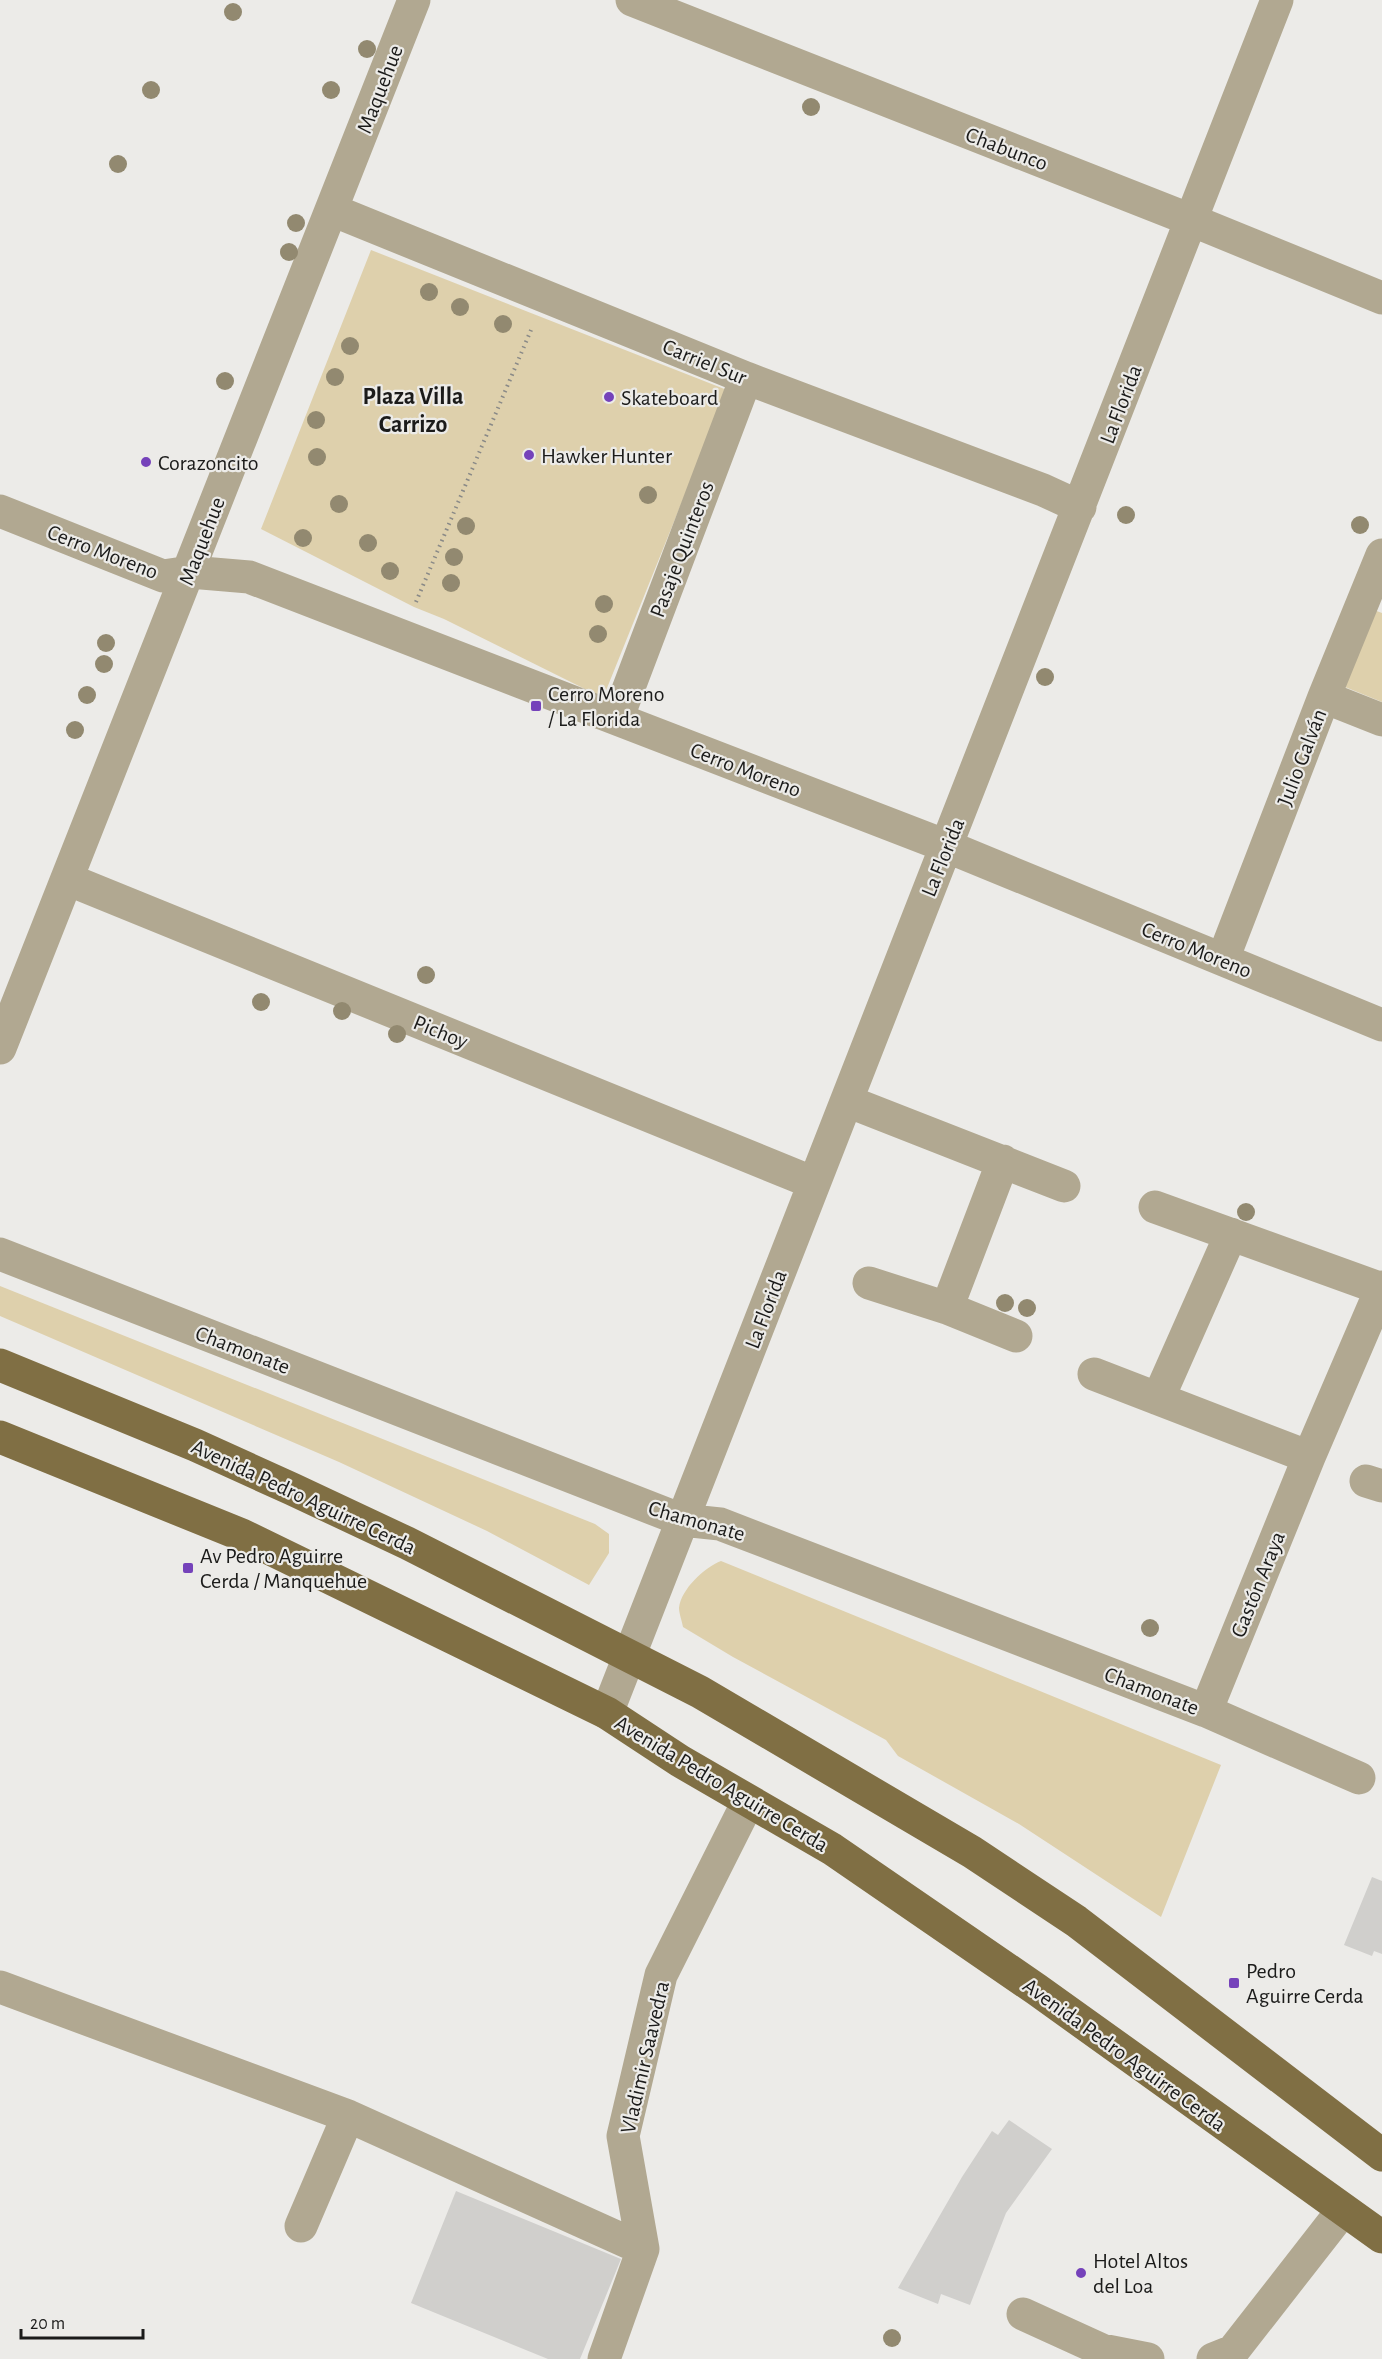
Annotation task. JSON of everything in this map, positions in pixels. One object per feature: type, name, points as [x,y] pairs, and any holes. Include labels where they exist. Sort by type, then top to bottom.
[{"type":"main road","name":"Avenida Pedro Aguirre Cerda","points":[[0,1365],[195,1445],[292,1488],[418,1548],[700,1692],[962,1846],[1067,1914],[1382,2156]]},
{"type":"main road","name":"Avenida Pedro Aguirre Cerda","points":[[0,1437],[242,1535],[607,1713],[680,1761],[832,1850],[1036,1989],[1382,2237]]},
{"type":"street","name":"Maquehue","points":[[0,1048],[190,572],[414,0]]},
{"type":"street","name":"Chabunco","points":[[632,0],[1191,220],[1382,298]]},
{"type":"street","name":"La Florida","points":[[607,1713],[1277,0]]},
{"type":"street","name":"Carriel Sur","points":[[332,210],[746,378],[1043,490],[1080,507]]},
{"type":"street","name":"Pasaje Quinteros","points":[[617,719],[746,378]]},
{"type":"street","name":"Cerro Moreno","points":[[0,511],[163,576],[190,572],[249,577],[946,846],[1382,1025]]},
{"type":"street","name":"Julio Galván","points":[[1223,959],[1324,697],[1375,594],[1382,555]]},
{"type":"street","points":[[1324,697],[1382,720]]},
{"type":"street","name":"Pichoy","points":[[67,879],[814,1183]]},
{"type":"street","points":[[847,1101],[1064,1186]]},
{"type":"street","points":[[947,1308],[1003,1161]]},
{"type":"street","name":"Gastón Araya","points":[[1155,1207],[1382,1289],[1309,1457],[1206,1711]]},
{"type":"street","points":[[1158,1399],[1231,1234]]},
{"type":"street","name":"Chamonate","points":[[0,1254],[682,1520],[720,1524],[1206,1711],[1359,1778]]},
{"type":"street","points":[[868,1283],[947,1308],[1016,1336]]},
{"type":"street","points":[[1094,1374],[1309,1457]]},
{"type":"street","name":"Vladimir Saavedra","points":[[604,2359],[643,2249],[623,2136],[661,1975],[748,1802]]},
{"type":"street","points":[[0,1987],[348,2116],[643,2249]]},
{"type":"street","points":[[301,2226],[348,2116]]},
{"type":"street","points":[[1213,2359],[1233,2351],[1343,2210]]},
{"type":"street","points":[[1023,2314],[1102,2350],[1148,2359]]},
{"type":"path","points":[[397,634],[414,607],[545,296]]},
{"type":"shaded area","name":"Plaza Villa Carrizo","points":[[371,250],[727,390],[603,698],[444,619],[414,607],[261,529]]},
{"type":"shaded area","points":[[1374,610],[1382,613],[1382,702],[1345,687]]},
{"type":"shaded area","points":[[0,1286],[595,1524],[609,1534],[609,1553],[589,1585],[487,1531],[339,1462],[0,1316]]},
{"type":"shaded area","points":[[721,1561],[1221,1765],[1161,1917],[1019,1824],[898,1756],[886,1740],[733,1657],[683,1627],[679,1608],[684,1593],[701,1573]]},
{"type":"building","points":[[1372,1877],[1382,1881],[1382,1954],[1374,1951],[1372,1956],[1344,1945]]},
{"type":"building","points":[[1009,2120],[1052,2149],[1006,2213],[970,2305],[941,2294],[938,2304],[898,2288],[962,2177],[992,2131],[998,2135]]},
{"type":"building","points":[[456,2191],[621,2259],[580,2359],[548,2359],[411,2303]]},
{"type":"place","name":"Skateboard","points":[[609,397]]},
{"type":"place","name":"Hawker Hunter","points":[[529,455]]},
{"type":"place","name":"Corazoncito","points":[[146,462]]},
{"type":"place","name":"Cerro Moreno / La Florida","points":[[536,706]]},
{"type":"place","name":"Av Pedro Aguirre Cerda / Manquehue","points":[[188,1568]]},
{"type":"place","name":"Pedro Aguirre Cerda","points":[[1234,1983]]},
{"type":"place","name":"Hotel Altos del Loa","points":[[1081,2273]]},
{"type":"district","name":"Plaza Villa Carrizo","points":[[413,410]]}]
